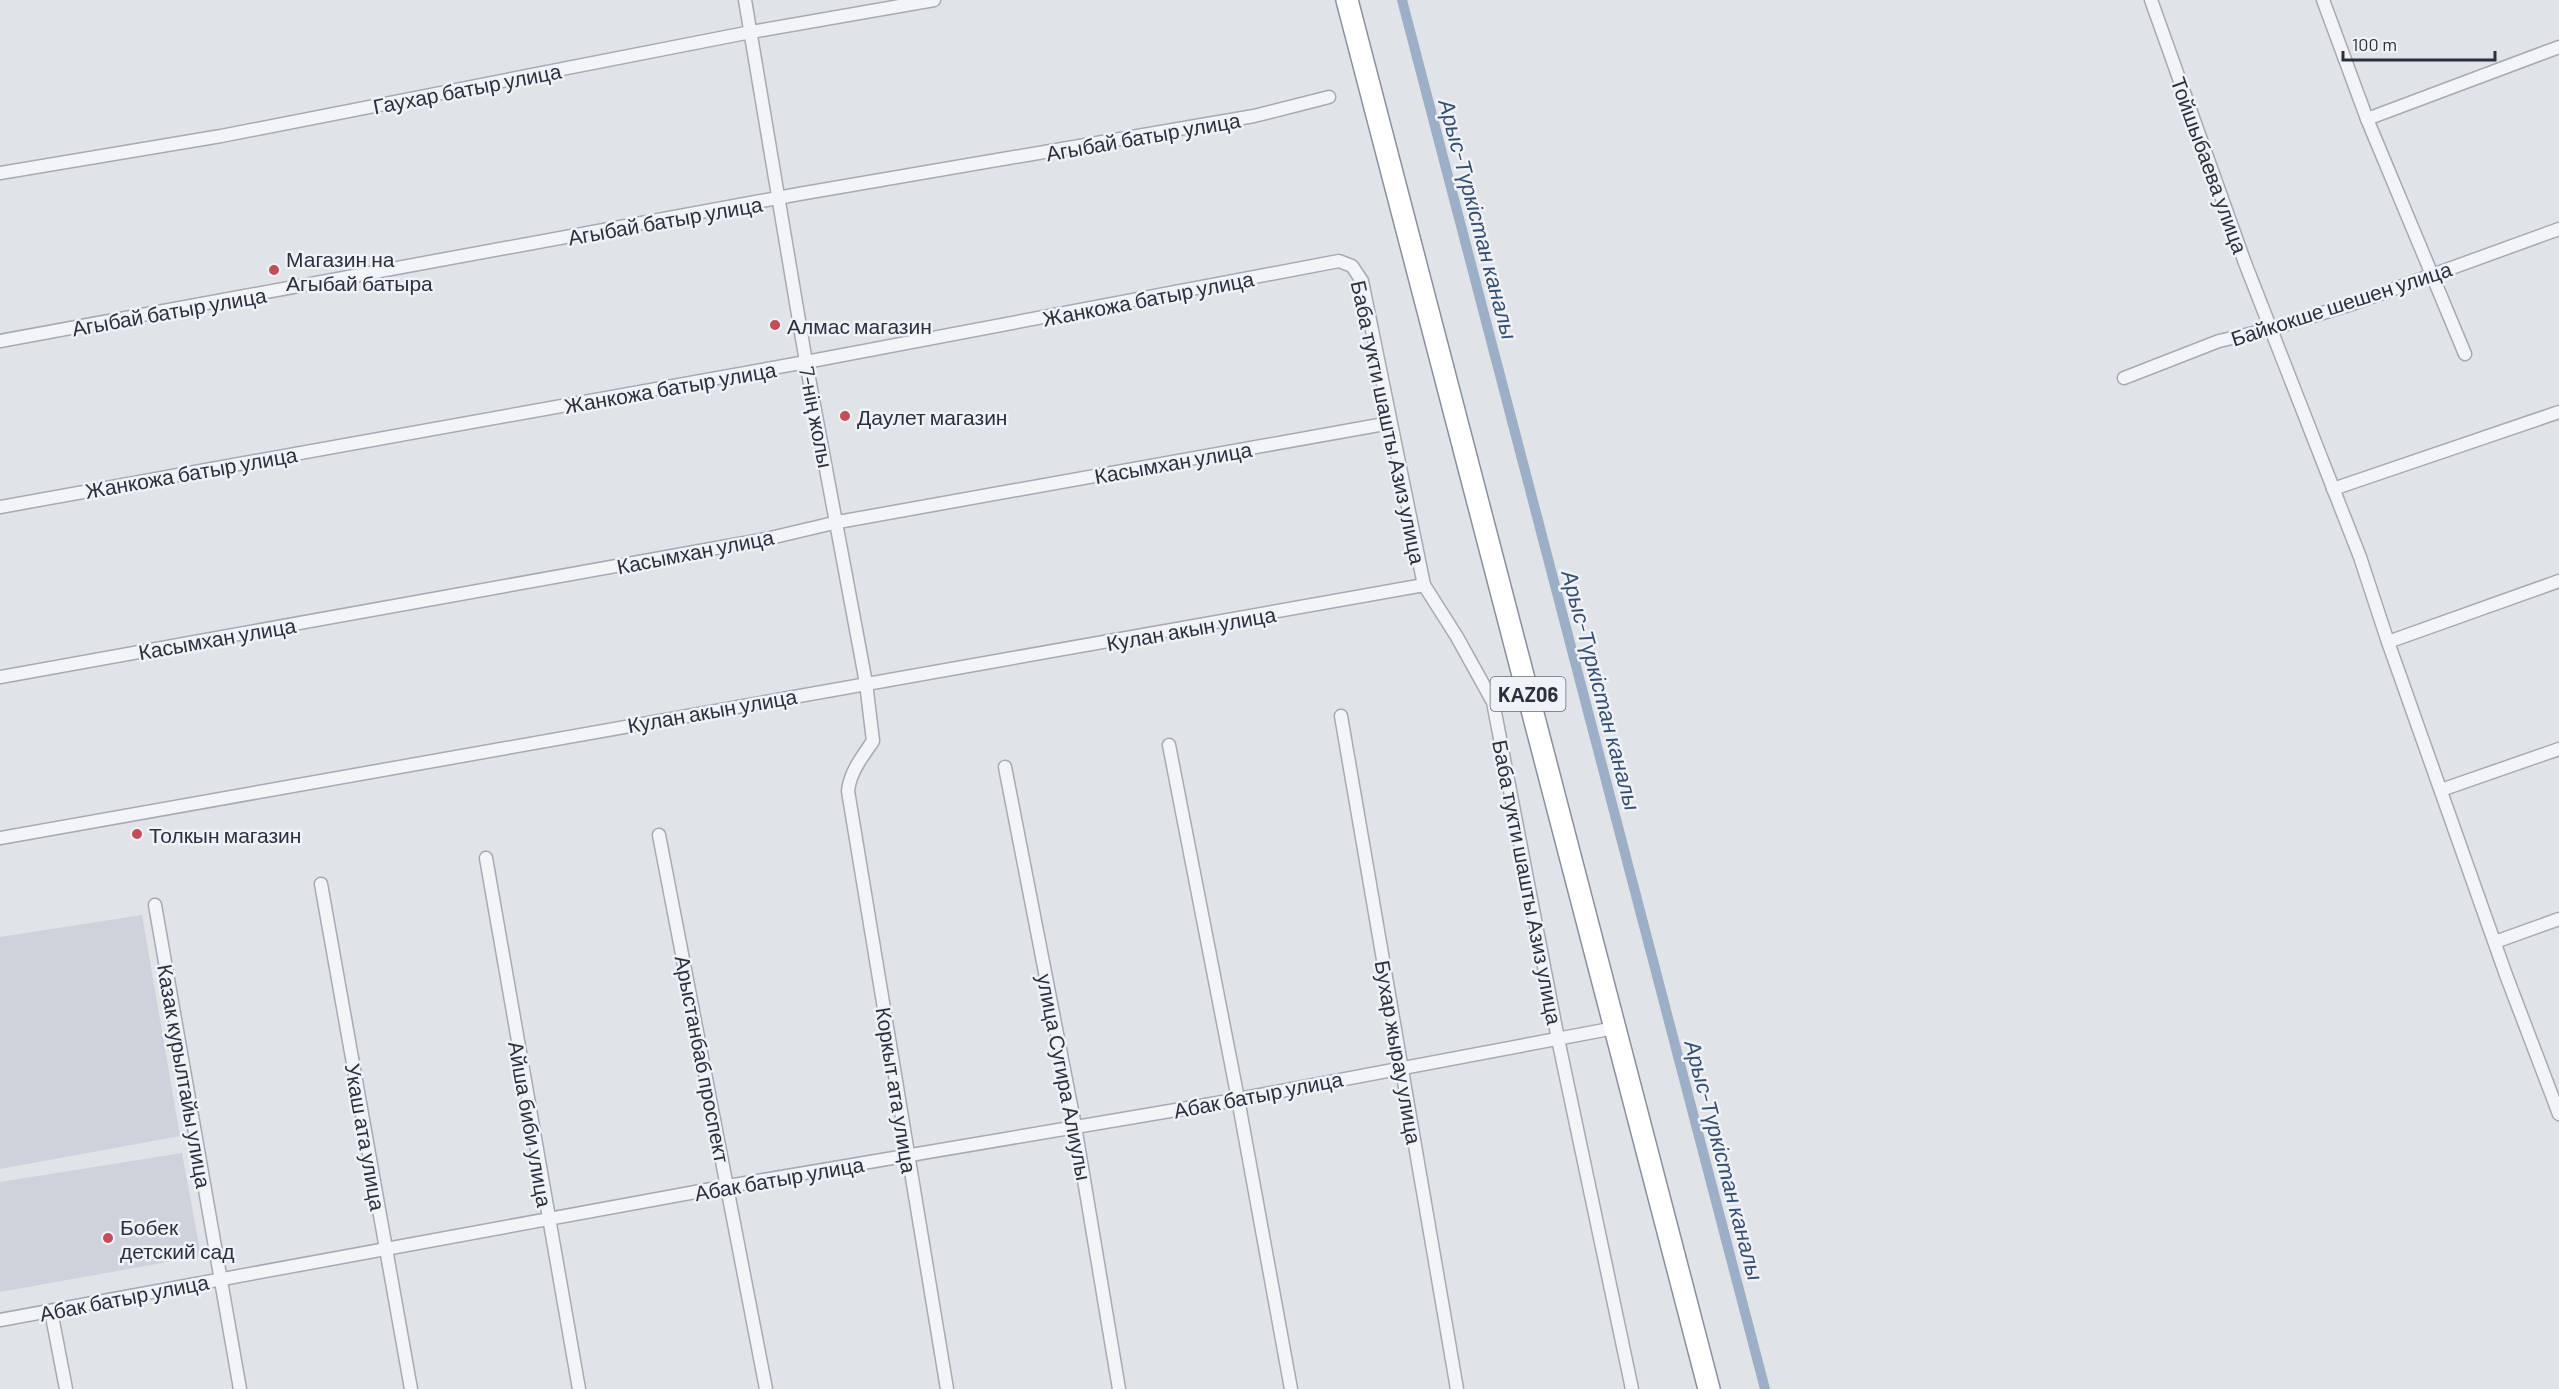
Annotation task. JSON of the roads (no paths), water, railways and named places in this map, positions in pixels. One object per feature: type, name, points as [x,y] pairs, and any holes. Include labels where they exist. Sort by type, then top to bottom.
[{"type":"highway","name":"KАZ06","points":[[1347,0],[1709,1389]]},
{"type":"highway","name":"KАZ06","points":[[1360,0],[1722,1389]]},
{"type":"street","name":"7-нің жолы","points":[[746,0],[806,362],[866,683],[873,741],[857,763],[849,781],[848,792]]},
{"type":"street","name":"Гаухар батыр улица","points":[[0,173],[221,136],[751,32],[934,0]]},
{"type":"street","name":"Тойшыбаева улица","points":[[2151,0],[2245,263],[2360,557],[2495,942],[2555,1091],[2559,1114]]},
{"type":"street","points":[[2323,0],[2367,119],[2465,354]]},
{"type":"street","points":[[2367,119],[2559,47]]},
{"type":"street","name":"Агыбай батыр улица","points":[[0,341],[779,199],[1254,116],[1329,97]]},
{"type":"street","name":"Байкокше шешен улица","points":[[2124,378],[2219,342],[2271,329],[2355,303],[2559,229]]},
{"type":"street","name":"Жанкожа батыр улица","points":[[0,507],[806,362],[1339,261]]},
{"type":"street","name":"Баба тукти шашты Азиз улица","points":[[1339,261],[1352,266],[1362,281],[1424,585],[1457,637],[1493,702],[1558,1039],[1632,1389]]},
{"type":"street","points":[[2333,489],[2559,412]]},
{"type":"street","name":"Касымхан улица","points":[[0,677],[755,541],[837,522],[1390,423]]},
{"type":"street","points":[[2388,642],[2559,581]]},
{"type":"street","name":"Кулан акын улица","points":[[0,837],[1424,585]]},
{"type":"street","name":"Бухар жырау улица","points":[[1341,716],[1456,1389]]},
{"type":"street","points":[[1169,745],[1238,1099],[1291,1389]]},
{"type":"street","points":[[2441,790],[2559,749]]},
{"type":"street","name":"улица Сугира Алиулы","points":[[1005,767],[1075,1126],[1119,1389]]},
{"type":"street","name":"Коркыт ата улица","points":[[848,792],[947,1389]]},
{"type":"street","name":"Арыстанбаб проспект","points":[[659,835],[766,1389]]},
{"type":"street","name":"Айша биби улица","points":[[486,858],[579,1389]]},
{"type":"street","name":"Укаш ата улица","points":[[321,884],[411,1389]]},
{"type":"street","name":"Казак курылтайы улица","points":[[155,906],[240,1389]]},
{"type":"street","points":[[2495,942],[2559,919]]},
{"type":"street","name":"Абак батыр улица","points":[[0,1320],[728,1185],[1238,1099],[1615,1028]]},
{"type":"street","points":[[51,1311],[66,1389]]},
{"type":"waterway","name":"Арыс-Түркістан каналы","points":[[1402,0],[1765,1389]]},
{"type":"place","name":"Магазин на Агыбай батыра","points":[[274,270]]},
{"type":"place","name":"Алмас магазин","points":[[775,325]]},
{"type":"place","name":"Даулет магазин","points":[[845,416]]},
{"type":"place","name":"Толкын магазин","points":[[137,834]]},
{"type":"place","name":"Бобек детский сад","points":[[108,1238]]}]
